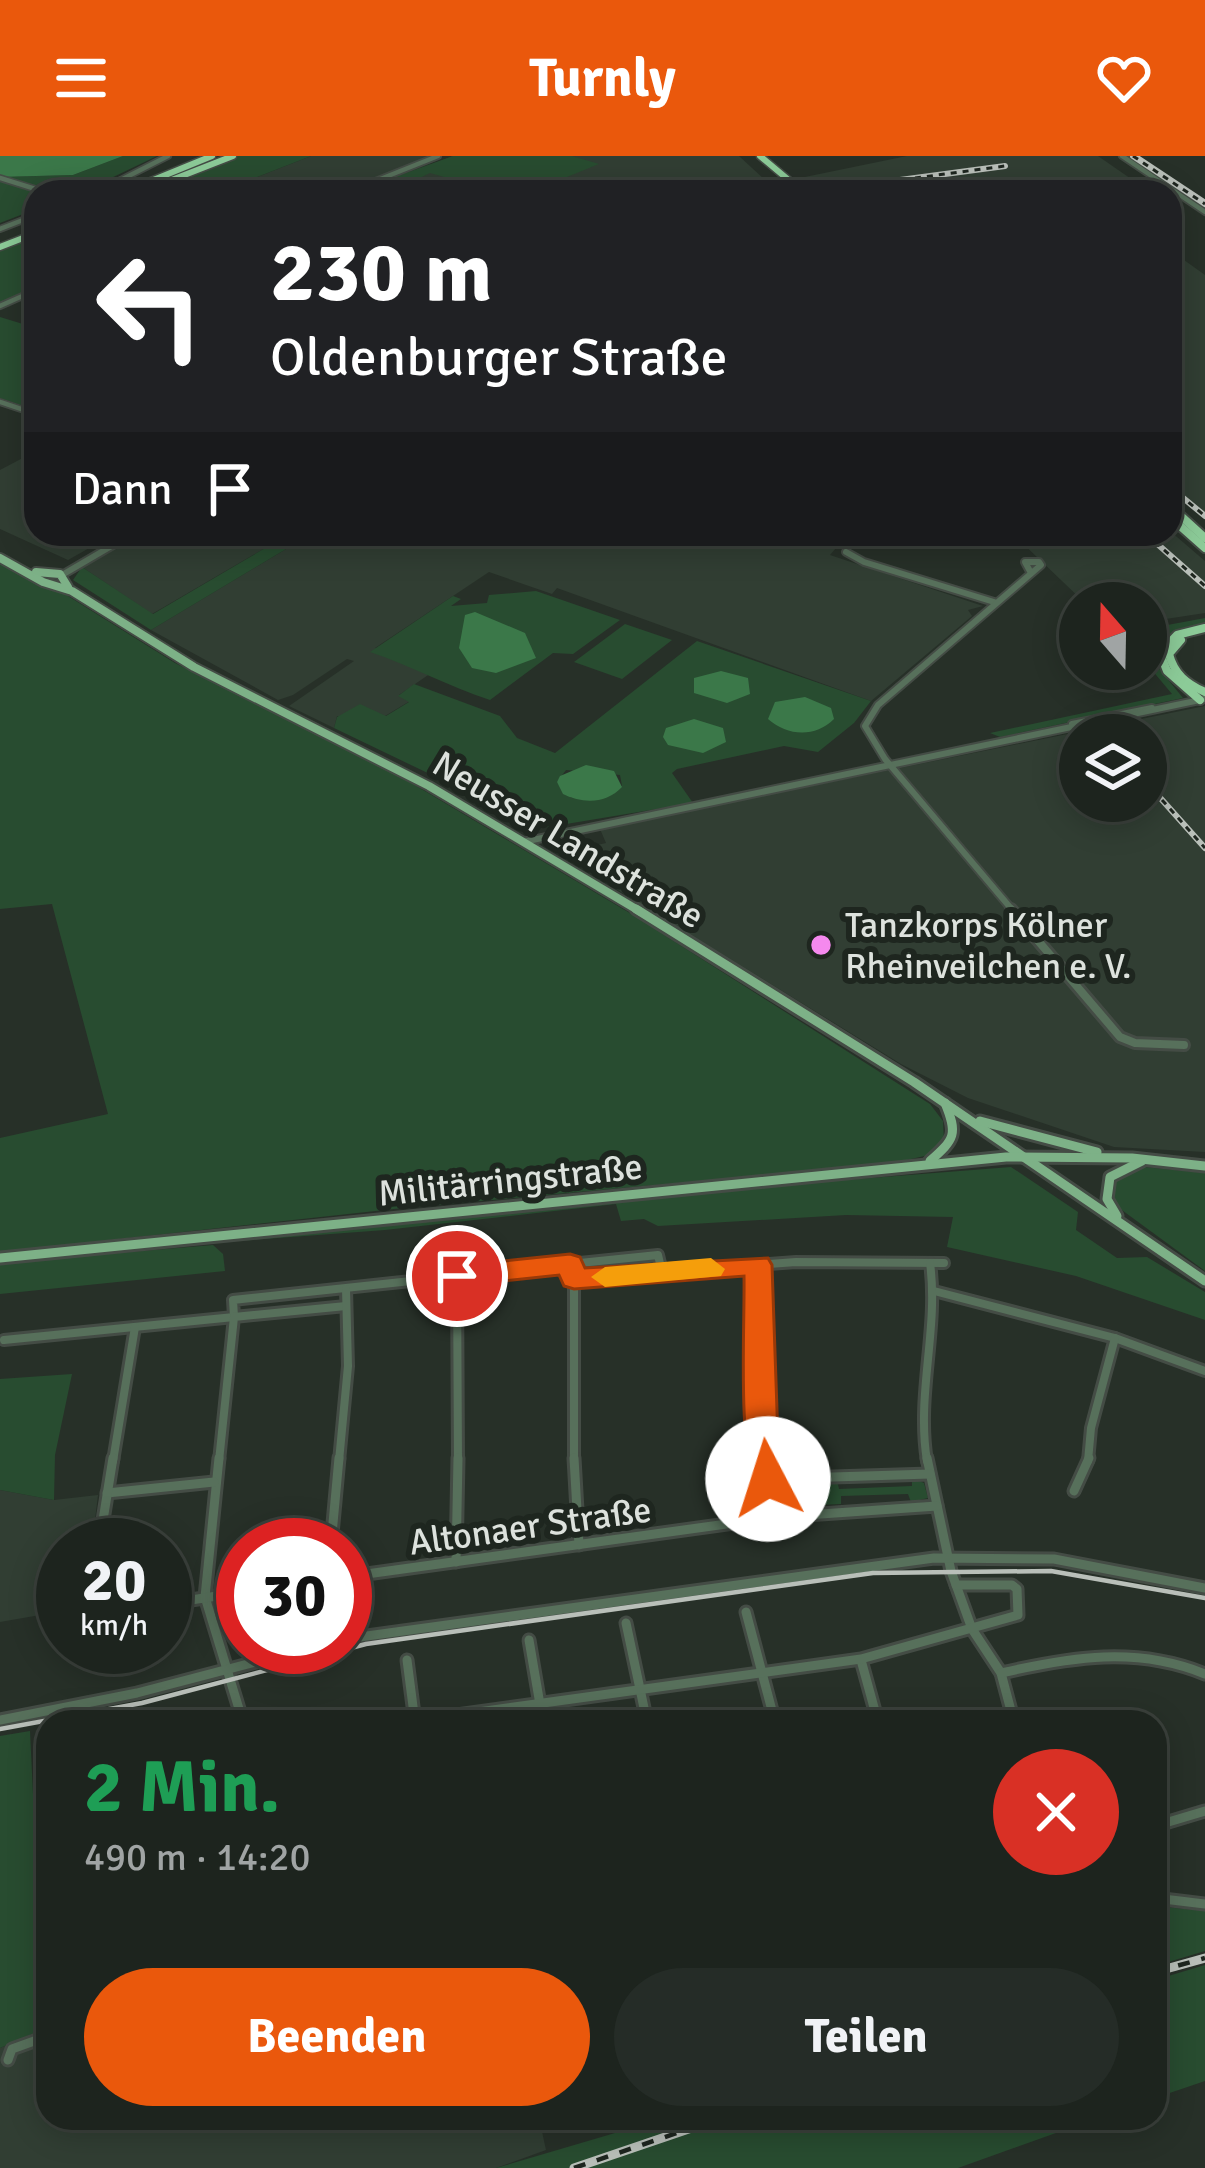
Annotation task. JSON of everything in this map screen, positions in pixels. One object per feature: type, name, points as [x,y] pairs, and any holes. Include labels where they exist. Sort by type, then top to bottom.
[{"type":"highway","points":[[153,180],[212,156]]},
{"type":"highway","points":[[171,180],[230,156]]},
{"type":"highway","points":[[756,156],[785,180]]},
{"type":"highway","points":[[1182,517],[1205,538]]},
{"type":"highway","points":[[1182,528],[1205,548]]},
{"type":"highway","points":[[1204,697],[1176,672],[1169,654],[1184,638],[1205,630]]},
{"type":"highway","points":[[1204,697],[1167,671],[1160,653],[1177,635],[1205,630]]},
{"type":"main road","name":"Neusser Landstraße","points":[[0,558],[54,577],[183,661],[408,775],[541,852],[810,1015],[1026,1156],[1205,1281]]},
{"type":"main road","points":[[925,1164],[954,1140],[956,1130],[945,1103]]},
{"type":"main road","points":[[964,1115],[1034,1139],[1205,1166]]},
{"type":"main road","name":"Militärringstraße","points":[[0,1258],[925,1164],[1026,1156],[1132,1158]]},
{"type":"main road","points":[[1120,1220],[1107,1199],[1110,1177],[1148,1159]]},
{"type":"street","points":[[121,180],[168,156]]},
{"type":"street","points":[[378,180],[438,156]]},
{"type":"street","points":[[1122,156],[1158,180]]},
{"type":"street","points":[[54,577],[110,546]]},
{"type":"street","points":[[846,552],[864,562],[996,602]]},
{"type":"street","points":[[1031,573],[869,714],[868,733],[1123,1039],[1184,1045]]},
{"type":"street","points":[[524,842],[1204,697]]},
{"type":"street","points":[[512,836],[545,836]]},
{"type":"street","points":[[541,852],[545,836]]},
{"type":"street","points":[[216,1634],[205,1598],[214,1482],[228,1398],[233,1300],[658,1255],[662,1272]]},
{"type":"street","points":[[930,1263],[934,1291],[922,1408],[930,1474],[956,1585],[972,1629],[1001,1673],[1011,1710]]},
{"type":"street","points":[[574,1279],[758,1265],[944,1263]]},
{"type":"street","points":[[570,1264],[579,1545]]},
{"type":"street","points":[[758,1265],[763,1439],[777,1517]]},
{"type":"street","points":[[456,1562],[455,1484],[462,1407],[457,1276]]},
{"type":"street","points":[[334,1518],[348,1366],[346,1288]]},
{"type":"street","points":[[934,1291],[1115,1338],[1205,1371]]},
{"type":"street","points":[[4,1340],[346,1306]]},
{"type":"street","points":[[103,1518],[135,1327]]},
{"type":"street","points":[[1074,1491],[1089,1458],[1091,1428],[1115,1338]]},
{"type":"street","points":[[768,1479],[930,1474]]},
{"type":"street","points":[[106,1493],[214,1482]]},
{"type":"street","name":"Altonaer Straße","points":[[372,1573],[777,1517],[937,1506]]},
{"type":"street","points":[[372,1636],[949,1557],[1054,1559],[1205,1588]]},
{"type":"street","points":[[493,1710],[861,1660],[1018,1615],[1017,1589],[1005,1584],[956,1585]]},
{"type":"street","points":[[192,1600],[216,1596]]},
{"type":"street","points":[[746,1612],[772,1710]]},
{"type":"street","points":[[626,1623],[644,1710]]},
{"type":"street","points":[[529,1640],[541,1710]]},
{"type":"street","points":[[1001,1673],[1120,1652],[1174,1659],[1205,1674]]},
{"type":"street","points":[[407,1660],[411,1710]]},
{"type":"street","points":[[861,1660],[875,1710]]},
{"type":"street","points":[[48,1710],[216,1672]]},
{"type":"street","points":[[228,1674],[239,1710]]},
{"type":"street","points":[[0,1720],[36,1712]]},
{"type":"street","points":[[1167,1822],[1205,1810]]},
{"type":"street","points":[[1167,1899],[1205,1904]]},
{"type":"street","points":[[8,2060],[11,2049],[36,2040]]},
{"type":"shaded area","points":[[0,156],[123,156],[73,175],[0,177]]},
{"type":"shaded area","points":[[123,156],[157,156],[107,180],[24,180],[24,214],[0,223],[0,177],[73,175]]},
{"type":"shaded area","points":[[238,156],[311,156],[250,180],[177,180]]},
{"type":"shaded area","points":[[311,156],[430,156],[370,180],[250,180]]},
{"type":"shaded area","points":[[453,156],[739,156],[765,180],[392,180]]},
{"type":"shaded area","points":[[453,156],[572,156],[599,164],[568,180],[456,180],[430,173],[415,180],[386,180]]},
{"type":"shaded area","points":[[907,156],[1098,156],[1133,180],[802,180]]},
{"type":"shaded area","points":[[24,241],[24,292],[0,303],[0,250]]},
{"type":"shaded area","points":[[1182,259],[1205,275],[1205,519],[1182,499]]},
{"type":"shaded area","points":[[0,317],[24,324],[24,406],[0,398]]},
{"type":"shaded area","points":[[24,457],[24,540],[0,529],[0,470]]},
{"type":"shaded area","points":[[1182,541],[1205,561],[1205,613],[1167,619],[1167,582],[1063,582],[1026,546],[1182,546]]},
{"type":"shaded area","points":[[37,546],[93,546],[68,560]]},
{"type":"shaded area","points":[[119,546],[268,546],[152,614],[82,567]]},
{"type":"shaded area","points":[[269,546],[291,546],[151,630],[73,580],[82,567],[153,614]]},
{"type":"shaded area","points":[[291,546],[830,546],[836,548],[830,555],[983,606],[968,610],[972,616],[871,701],[557,588],[552,594],[489,572],[375,648],[434,671],[399,695],[410,701],[385,716],[337,716],[334,728],[289,706],[354,661],[347,659],[278,700],[151,630]]},
{"type":"shaded area","points":[[0,564],[40,586],[60,591],[175,663],[403,778],[628,912],[930,1104],[943,1121],[944,1141],[933,1154],[894,1163],[403,1208],[0,1252],[0,1138],[108,1114],[52,904],[0,909]]},
{"type":"shaded area","points":[[536,591],[620,620],[573,654],[553,653],[490,700],[370,652],[453,596],[461,599],[451,606],[487,603],[489,595]]},
{"type":"shaded area","points":[[475,612],[525,633],[536,658],[496,673],[472,668],[459,648],[465,615]]},
{"type":"shaded area","points":[[1205,618],[1205,625],[1167,638],[1167,625]]},
{"type":"shaded area","points":[[625,624],[672,640],[622,679],[574,662]]},
{"type":"shaded area","points":[[697,641],[871,701],[854,723],[818,752],[784,746],[677,769],[672,773],[693,803],[542,828],[334,728],[337,717],[360,704],[386,716],[409,702],[398,696],[414,684],[500,716],[517,738],[555,753]],"holes":[[[566,770],[620,775],[622,786],[602,799],[571,798],[557,782]]]},
{"type":"shaded area","points":[[721,671],[748,678],[750,694],[727,703],[694,693],[694,678]]},
{"type":"shaded area","points":[[1167,678],[1183,698],[1108,714],[1079,714],[1172,694]]},
{"type":"shaded area","points":[[805,697],[831,708],[834,719],[801,732],[768,719],[775,702]]},
{"type":"shaded area","points":[[1205,706],[1205,1152],[1114,1147],[968,1098],[901,1064],[608,884],[584,848],[606,843],[600,829],[1059,736],[1059,822],[1167,822],[1166,714]]},
{"type":"shaded area","points":[[1059,718],[1059,724],[1000,737],[990,733]]},
{"type":"shaded area","points":[[694,719],[723,728],[726,742],[703,753],[668,745],[663,737],[666,728]]},
{"type":"shaded area","points":[[586,765],[614,771],[622,787],[594,801],[563,794],[557,782],[560,776]]},
{"type":"shaded area","points":[[1011,1167],[1078,1212],[1076,1230],[1117,1258],[1147,1257],[1205,1292],[1205,1320],[1076,1276],[947,1247],[953,1217],[846,1215],[658,1226],[644,1219],[621,1221],[616,1204],[239,1241],[678,1193]]},
{"type":"shaded area","points":[[1144,1167],[1205,1173],[1205,1271],[1115,1205],[1111,1189],[1123,1173]]},
{"type":"shaded area","points":[[213,1245],[223,1254],[225,1271],[0,1294],[0,1263]]},
{"type":"shaded area","points":[[72,1374],[55,1455],[54,1500],[0,1490],[0,1379]]},
{"type":"shaded area","points":[[912,1478],[924,1483],[928,1498],[911,1502],[908,1494],[841,1496],[841,1504],[782,1507],[774,1486],[837,1480],[839,1489],[912,1486]]},
{"type":"shaded area","points":[[0,1490],[54,1500],[98,1495],[95,1518],[36,1518],[36,1616],[0,1622]]},
{"type":"shaded area","points":[[30,1731],[36,1816],[36,2032],[0,2048],[0,1736]]},
{"type":"shaded area","points":[[1167,1907],[1205,1911],[1205,1951],[1167,1962]]},
{"type":"shaded area","points":[[1205,1965],[1205,2081],[1167,2094],[1167,1976]]},
{"type":"shaded area","points":[[36,2032],[36,2130],[542,2130],[546,2150],[496,2168],[0,2168],[0,2048]]},
{"type":"shaded area","points":[[625,2130],[1064,2130],[958,2168],[496,2168]]},
{"type":"tram line","points":[[1137,156],[1173,180]]},
{"type":"tram line","points":[[1182,186],[1205,201]]},
{"type":"tram line","points":[[104,1710],[366,1644],[873,1573],[1051,1571],[1205,1598]]},
{"type":"tram line","points":[[0,1729],[36,1722]]},
{"type":"railway","points":[[1133,156],[1169,180]]},
{"type":"railway","points":[[900,180],[1005,166]]},
{"type":"railway","points":[[1182,189],[1205,204]]},
{"type":"railway","points":[[1182,497],[1205,516]]},
{"type":"railway","points":[[1160,546],[1205,586]]},
{"type":"railway","points":[[1167,805],[1205,848]]},
{"type":"railway","points":[[1167,1969],[1205,1958]]},
{"type":"railway","points":[[574,2168],[686,2130]]},
{"type":"slow traffic","points":[[605,1277],[711,1269]]},
{"type":"place","name":"Tanzkorps Kölner Rheinveilchen e. V.","points":[[821,945]]},
{"type":"route","points":[[457,1276],[570,1264],[574,1279],[758,1265],[768,1479]]}]
